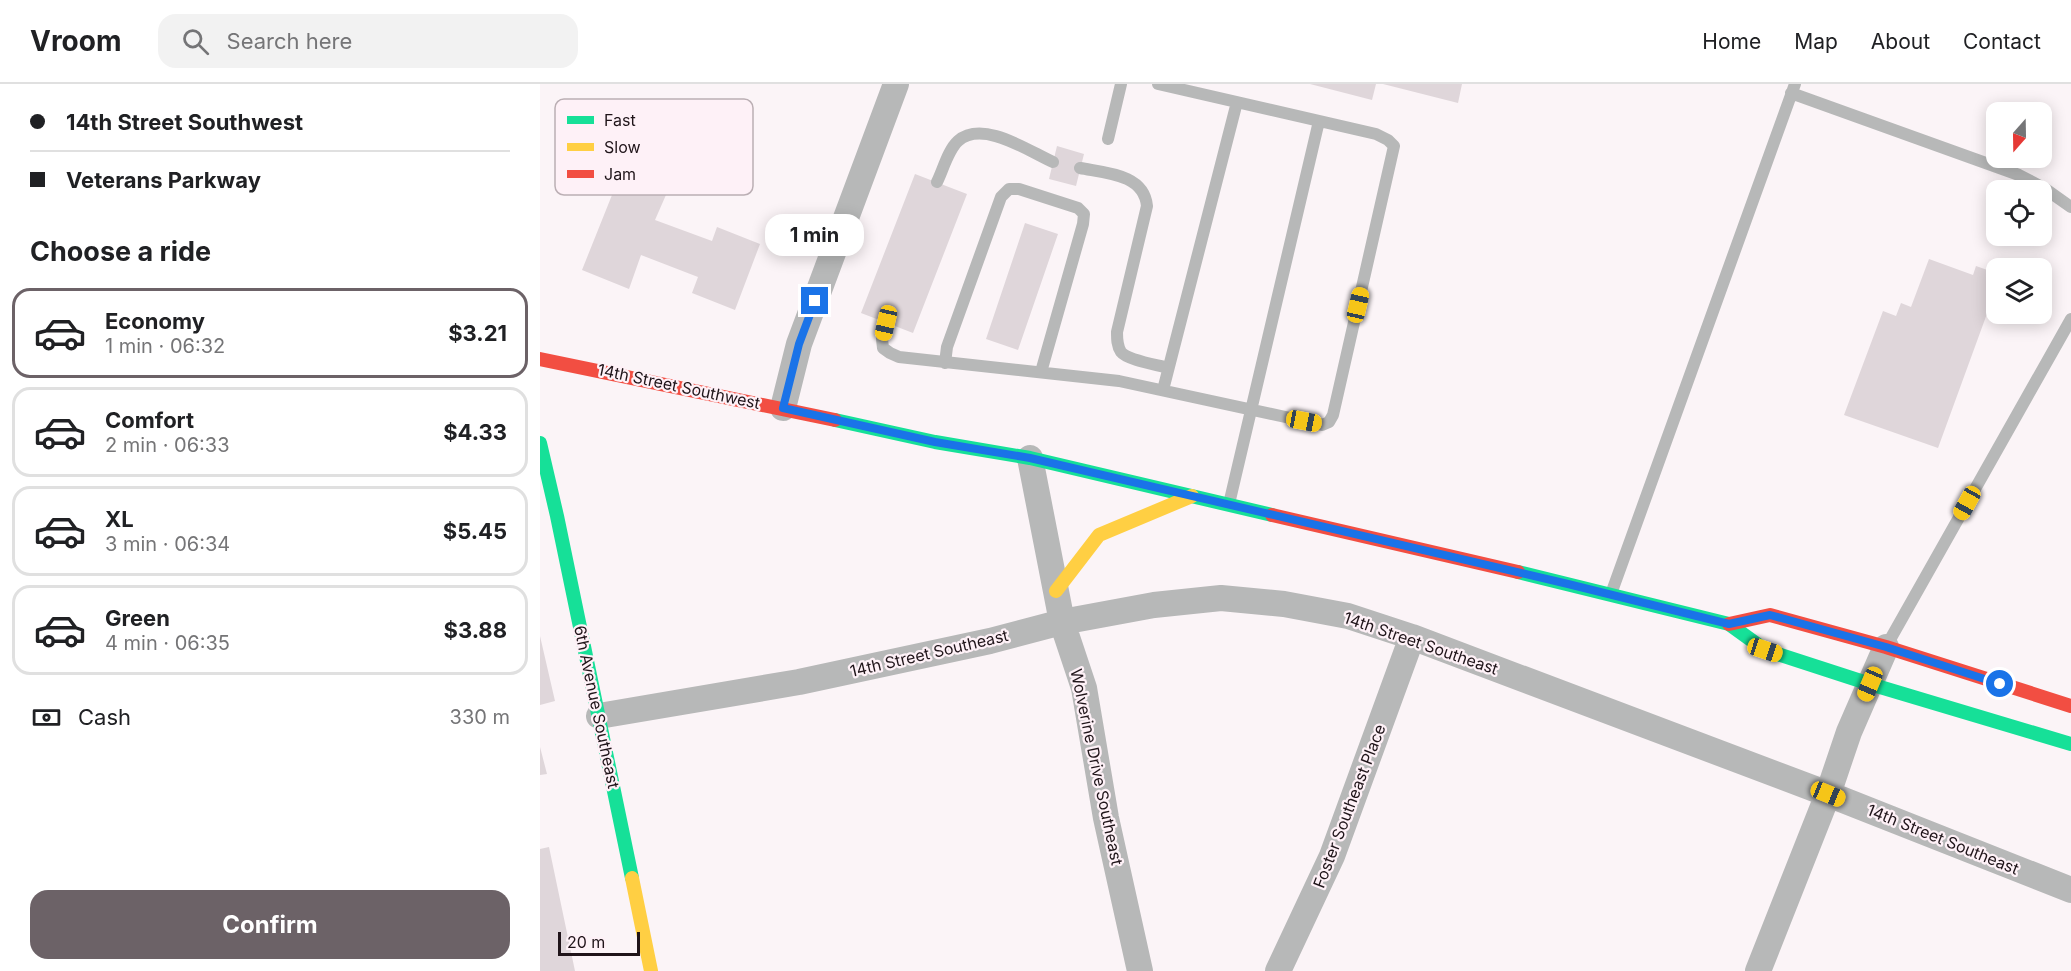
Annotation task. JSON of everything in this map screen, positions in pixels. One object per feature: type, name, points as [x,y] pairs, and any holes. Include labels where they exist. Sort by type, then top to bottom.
[{"type":"main road","name":"14th Street Southwest","points":[[540,358],[935,442],[1030,458],[1729,624],[1765,650],[2071,744]]},
{"type":"main road","name":"6th Avenue Southeast","points":[[540,443],[651,971]]},
{"type":"main road","points":[[1056,591],[1099,535],[1192,496]]},
{"type":"main road","name":"14th Street Southwest","points":[[1729,624],[1770,615],[1886,647],[2071,706]]},
{"type":"main road","points":[[2023,691],[2071,693]]},
{"type":"street","points":[[783,408],[799,344],[896,84]]},
{"type":"street","name":"Wolverine Drive Southeast","points":[[1030,458],[1062,622],[1084,688],[1106,818],[1140,971]]},
{"type":"street","name":"14th Street Southeast","points":[[599,716],[799,682],[990,641],[1062,622],[1154,605],[1221,598],[1284,604],[1348,616],[1412,637],[1828,794],[2071,890]]},
{"type":"street","name":"Foster Southeast Place","points":[[1278,971],[1332,856],[1412,637]]},
{"type":"street","points":[[1758,971],[1828,794],[1849,732],[1886,647]]},
{"type":"lane","points":[[1108,139],[1122,84]]},
{"type":"lane","points":[[886,323],[882,339],[883,348],[899,357],[1119,381],[1322,425],[1329,422],[1333,415],[1394,146],[1376,134],[1158,84]]},
{"type":"lane","points":[[1610,595],[1793,88],[2019,175],[2044,188],[2071,207]]},
{"type":"lane","points":[[1163,390],[1237,102]]},
{"type":"lane","points":[[1229,505],[1319,121]]},
{"type":"lane","points":[[937,182],[952,149],[958,141],[968,135],[998,136],[1018,143],[1034,154],[1053,162]]},
{"type":"lane","points":[[1080,168],[1113,174],[1140,186],[1146,194],[1147,206],[1117,332],[1118,343],[1122,353],[1129,358],[1168,368]]},
{"type":"lane","points":[[945,363],[947,347],[1001,197],[1009,189],[1019,189],[1078,208],[1084,214],[1041,372]]},
{"type":"lane","points":[[1886,647],[2071,319]]},
{"type":"building","points":[[1310,84],[1376,84],[1372,100]]},
{"type":"building","points":[[1383,84],[1462,84],[1458,103]]},
{"type":"building","points":[[1057,146],[1084,154],[1076,186],[1049,179]]},
{"type":"building","points":[[915,174],[967,194],[913,333],[861,313]]},
{"type":"building","points":[[612,195],[666,195],[655,220],[712,241],[717,227],[760,244],[735,310],[692,293],[698,277],[641,255],[629,289],[582,270]]},
{"type":"building","points":[[1025,223],[1058,234],[1018,350],[986,339]]},
{"type":"building","points":[[1929,259],[1973,275],[1976,266],[1986,270],[1986,316],[1938,448],[1844,415],[1883,311],[1896,316],[1901,303],[1911,307]]},
{"type":"building","points":[[540,636],[555,701],[540,705]]},
{"type":"building","points":[[540,747],[547,774],[540,775]]},
{"type":"building","points":[[549,847],[575,971],[540,971],[540,849]]},
{"type":"traffic: fast","points":[[835,420],[935,442],[1030,458],[1272,515]]},
{"type":"traffic: fast","points":[[540,443],[632,878]]},
{"type":"traffic: fast","points":[[1518,572],[1729,624],[1765,650],[2071,744]]},
{"type":"traffic: slow","points":[[1056,591],[1099,535],[1192,496]]},
{"type":"traffic: slow","points":[[632,878],[651,971]]},
{"type":"traffic: jam","points":[[540,359],[835,420]]},
{"type":"traffic: jam","points":[[1272,515],[1518,572]]},
{"type":"traffic: jam","points":[[1729,624],[1770,615],[1886,647],[2071,706]]},
{"type":"route","points":[[815,301],[799,344],[783,408],[935,442],[1030,458],[1729,624],[1770,615],[1886,647],[2000,684]]}]
